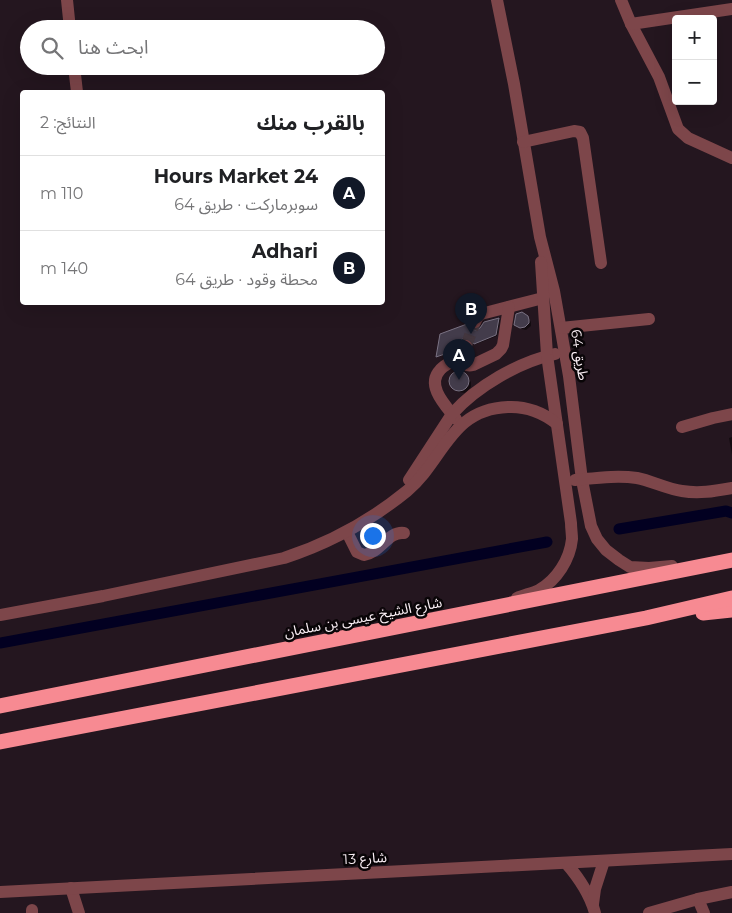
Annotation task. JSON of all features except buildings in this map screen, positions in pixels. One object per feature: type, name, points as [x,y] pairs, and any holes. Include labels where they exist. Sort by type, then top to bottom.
[{"type":"highway","name":"شارع الشيخ عيسى بن سلمان","points":[[0,706],[732,560]]},
{"type":"highway","points":[[0,742],[646,618],[732,598]]},
{"type":"highway","points":[[646,618],[732,610]]},
{"type":"street","points":[[68,0],[69,20]]},
{"type":"street","name":"طريق 64","points":[[497,0],[514,84],[540,237],[561,328],[582,480],[591,526],[597,539],[606,550],[630,567],[649,568],[732,560]]},
{"type":"street","points":[[621,0],[631,24],[659,77],[678,130],[688,138],[732,158]]},
{"type":"street","points":[[631,24],[732,9]]},
{"type":"street","points":[[75,75],[77,90]]},
{"type":"street","points":[[523,142],[574,131],[580,132],[583,138],[602,263]]},
{"type":"street","name":"طريق 64","points":[[490,609],[539,590],[552,580],[562,568],[569,554],[572,539],[547,355],[540,237]]},
{"type":"street","points":[[475,322],[481,314],[543,298]]},
{"type":"street","points":[[457,357],[463,364],[470,366],[498,352],[503,345],[509,306]]},
{"type":"street","points":[[561,328],[649,319]]},
{"type":"street","points":[[461,425],[437,392],[435,381],[440,370],[457,357],[466,346]]},
{"type":"street","points":[[397,498],[459,405],[490,382],[523,364],[547,355],[565,352]]},
{"type":"street","points":[[0,616],[284,558],[305,551],[347,532],[406,491],[433,461],[453,433],[469,419],[488,410],[514,407],[528,409],[541,414],[557,424]]},
{"type":"street","points":[[682,427],[732,414]]},
{"type":"street","points":[[565,482],[616,477],[639,479],[682,491],[697,493],[732,488]]},
{"type":"street","points":[[347,532],[357,552],[364,555],[372,553],[398,533],[404,533]]},
{"type":"street","name":"شارع 13","points":[[0,892],[732,854]]},
{"type":"street","points":[[594,908],[597,882],[604,861]]},
{"type":"street","points":[[566,863],[581,882],[594,908]]},
{"type":"street","points":[[72,888],[79,913]]},
{"type":"street","points":[[649,913],[691,905],[732,892]]},
{"type":"street","points":[[691,905],[704,913]]},
{"type":"waterway","points":[[619,529],[726,511],[732,513]]},
{"type":"waterway","points":[[0,643],[547,542]]},
{"type":"tunnel","points":[[466,346],[475,322]]},
{"type":"place","name":"Adhari","points":[[471,334]]},
{"type":"place","name":"24 Hours Market","points":[[459,380]]}]
